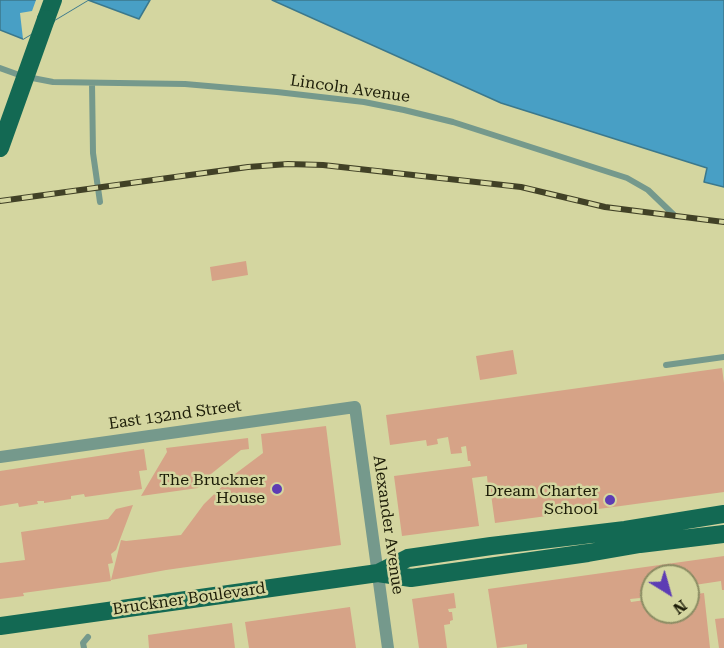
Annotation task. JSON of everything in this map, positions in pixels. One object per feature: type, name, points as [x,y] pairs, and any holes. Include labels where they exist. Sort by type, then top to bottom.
[{"type":"main road","points":[[0,148],[53,0]]},
{"type":"main road","name":"Bruckner Boulevard","points":[[378,573],[408,558],[625,530],[724,514]]},
{"type":"main road","name":"Bruckner Boulevard","points":[[0,626],[378,573],[411,578],[724,534]]},
{"type":"street","name":"East 132nd Street","points":[[0,457],[355,407]]},
{"type":"street","name":"Alexander Avenue","points":[[355,407],[388,648]]},
{"type":"lane","name":"Lincoln Avenue","points":[[0,68],[38,80],[67,83],[163,83],[277,92],[364,102],[416,112],[627,178],[648,190],[675,216]]},
{"type":"lane","points":[[92,83],[93,153],[100,202]]},
{"type":"lane","points":[[666,364],[724,357]]},
{"type":"lane","points":[[84,648],[83,643],[88,637]]},
{"type":"water","points":[[0,0],[88,0],[23,39],[0,30]]},
{"type":"water","points":[[88,0],[150,0],[139,19]]},
{"type":"water","points":[[272,0],[724,0],[724,187],[704,182],[707,168],[501,103]]},
{"type":"pier","points":[[36,0],[88,0],[23,39],[20,13],[32,11]]},
{"type":"building","points":[[246,261],[248,275],[212,281],[210,267]]},
{"type":"building","points":[[513,350],[517,374],[480,380],[476,356]]},
{"type":"building","points":[[722,368],[724,492],[495,523],[487,476],[472,478],[479,526],[402,536],[394,476],[471,466],[466,446],[461,447],[462,453],[451,454],[448,437],[437,439],[438,444],[427,446],[426,440],[390,445],[386,415]]},
{"type":"building","name":"The Bruckner House","points":[[326,426],[341,545],[111,580],[121,540],[181,535],[204,504],[235,474],[263,453],[261,434]]},
{"type":"building","points":[[248,438],[249,449],[241,450],[211,474],[198,488],[141,496],[167,452],[166,448]]},
{"type":"building","points":[[144,449],[147,470],[139,471],[142,489],[85,497],[84,494],[71,496],[71,499],[44,503],[44,501],[37,501],[38,504],[19,507],[18,503],[0,506],[0,471]]},
{"type":"building","points":[[133,505],[116,550],[111,554],[113,563],[108,564],[111,581],[23,593],[24,596],[0,599],[0,563],[25,560],[21,532],[108,519],[116,509]]},
{"type":"building","points":[[724,556],[724,590],[722,590],[721,581],[700,584],[700,564],[667,564]]},
{"type":"building","points":[[640,568],[640,598],[630,599],[631,602],[640,601],[640,624],[700,624],[700,594],[704,593],[710,648],[527,648],[527,644],[497,648],[488,589]]},
{"type":"building","points":[[454,593],[456,608],[448,609],[452,612],[453,620],[450,624],[444,625],[447,648],[419,648],[412,599]]},
{"type":"building","points":[[350,607],[356,648],[249,648],[245,622]]},
{"type":"building","points":[[724,618],[724,648],[719,648],[715,619]]},
{"type":"building","points":[[232,623],[235,648],[149,648],[148,635]]},
{"type":"railway","points":[[0,201],[248,167],[288,164],[323,165],[521,187],[605,207],[724,222]]},
{"type":"place","name":"The Bruckner House","points":[[277,489]]},
{"type":"place","name":"Dream Charter School","points":[[610,500]]}]
